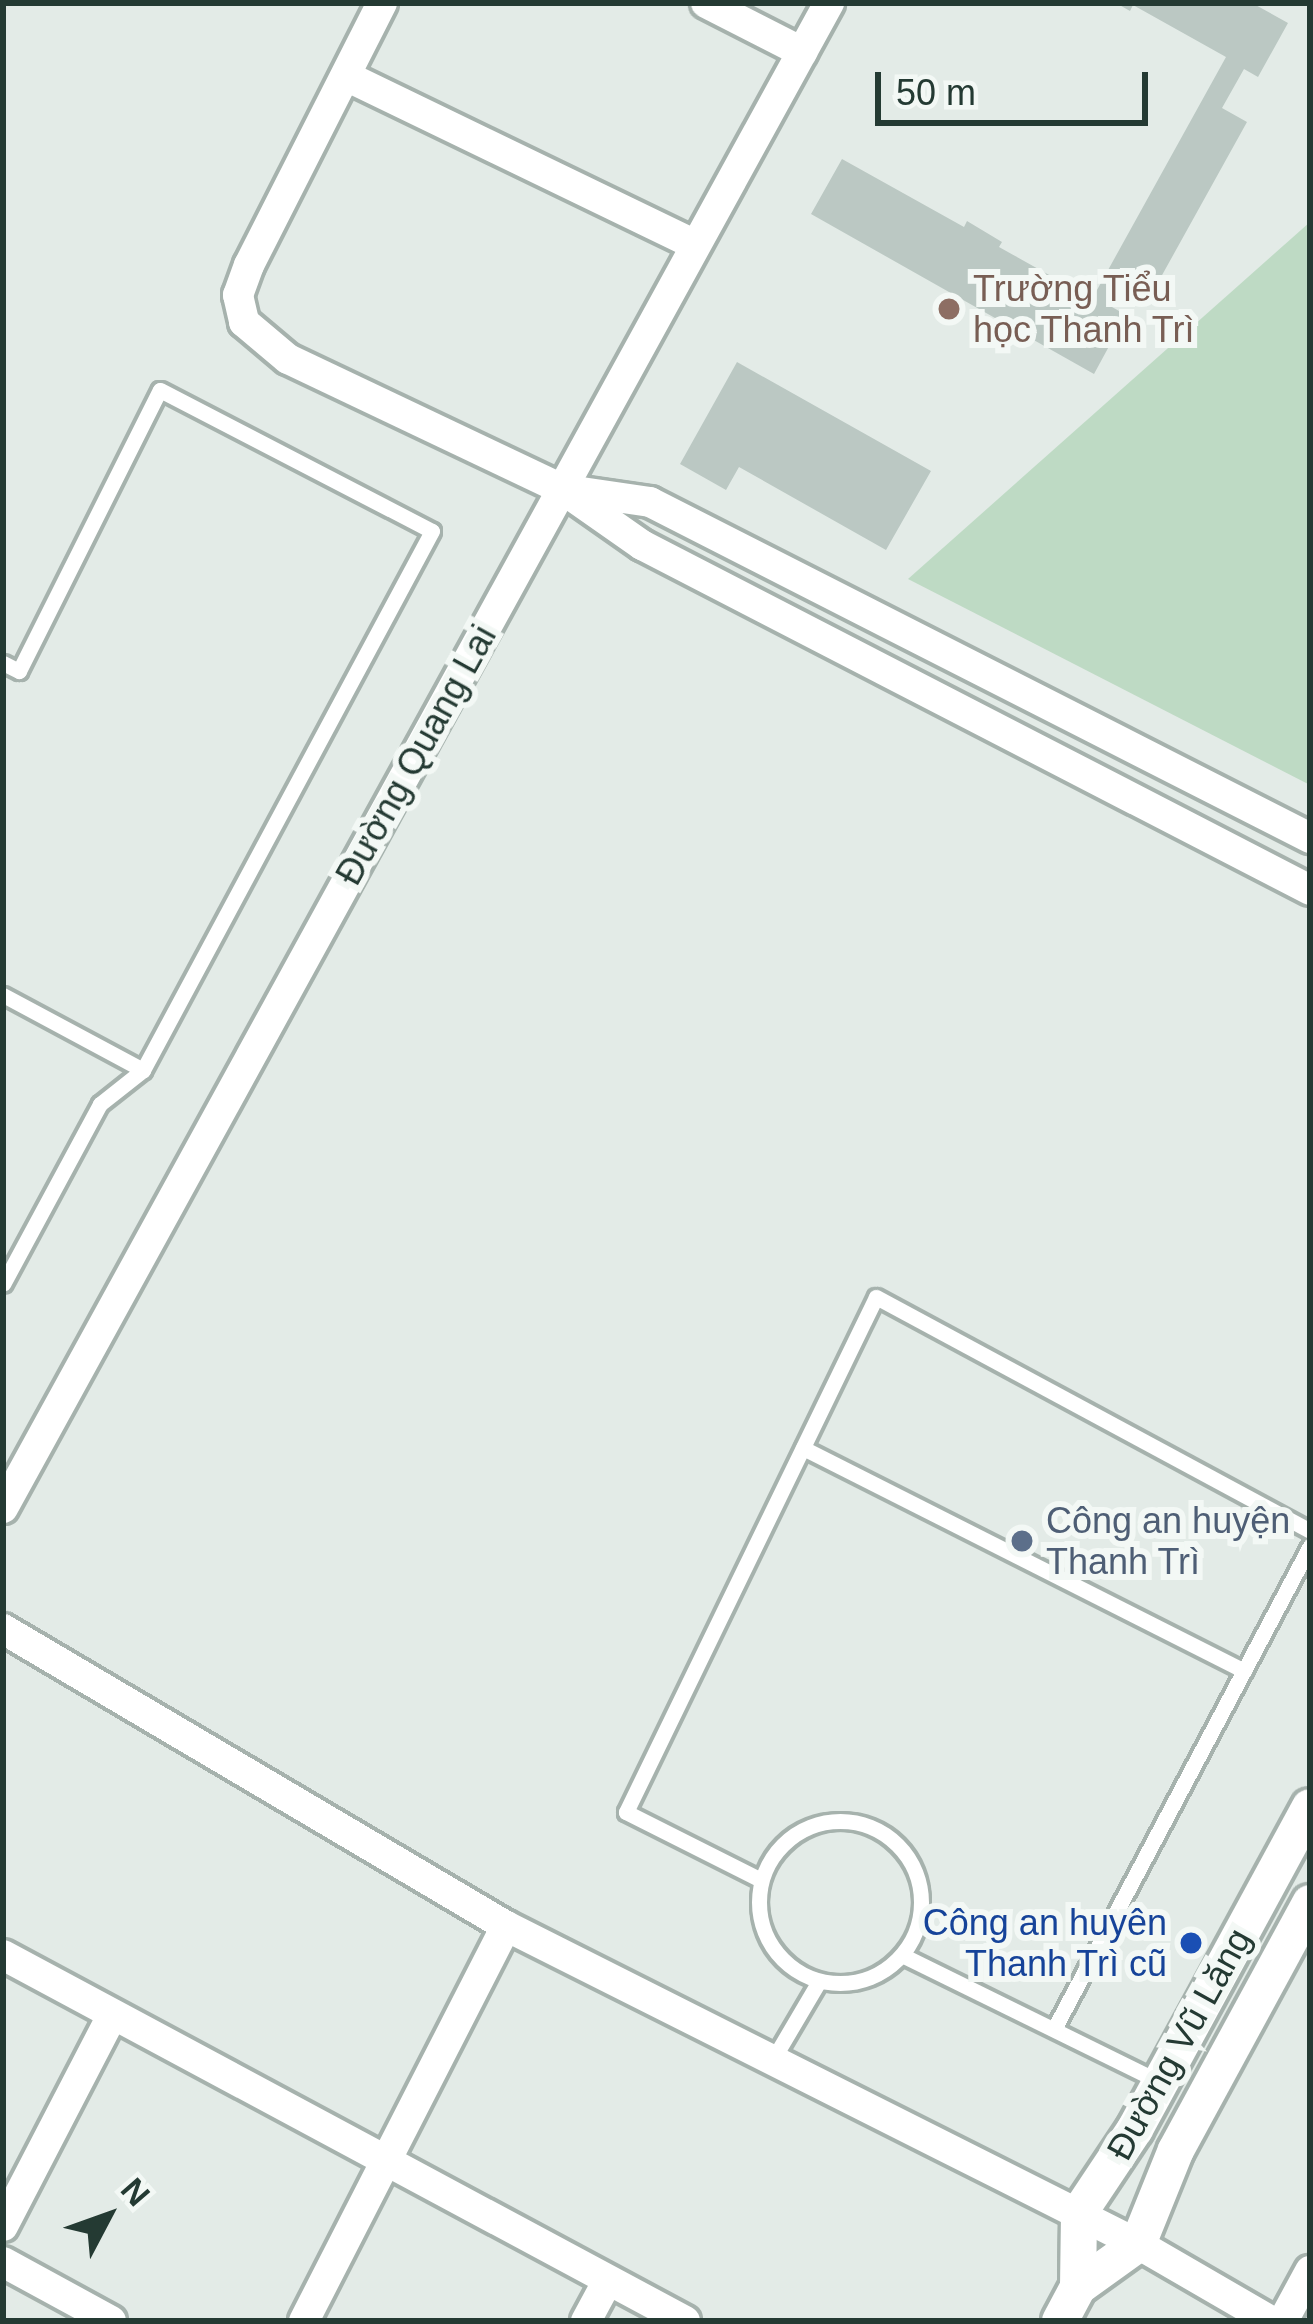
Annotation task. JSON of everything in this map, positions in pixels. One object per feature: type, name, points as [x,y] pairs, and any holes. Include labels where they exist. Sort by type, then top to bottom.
[{"type":"main road","name":"Đường Vũ Lăng","points":[[1079,2213],[1160,2082],[1310,1807]]},
{"type":"main road","name":"Đường Vũ Lăng","points":[[1138,2244],[1176,2150],[1310,1904]]},
{"type":"main road","points":[[1078,2288],[1079,2213]]},
{"type":"main road","points":[[1060,2321],[1078,2288],[1138,2244]]},
{"type":"street","points":[[382,3],[249,265],[238,295],[244,322],[288,359],[562,489],[642,545],[1310,890]]},
{"type":"street","points":[[706,3],[802,52]]},
{"type":"street","name":"Đường Quang Lai","points":[[3,1508],[829,3]]},
{"type":"street","points":[[346,76],[694,244]]},
{"type":"street","points":[[562,489],[650,502],[1310,838]]},
{"type":"street","points":[[1106,784],[1124,743]]},
{"type":"street","points":[[3,1629],[506,1926],[1079,2213],[1271,2321]]},
{"type":"street","points":[[304,2321],[506,1926]]},
{"type":"street","points":[[3,1955],[111,2018],[685,2321]]},
{"type":"street","points":[[3,2226],[111,2018]]},
{"type":"street","points":[[3,2262],[111,2321]]},
{"type":"street","points":[[1282,2321],[1310,2271]]},
{"type":"street","points":[[586,2321],[607,2282]]},
{"type":"lane","points":[[3,663],[19,670],[160,390],[432,531],[143,1070],[100,1104],[3,1284]]},
{"type":"lane","points":[[3,995],[143,1070]]},
{"type":"lane","points":[[759,1879],[626,1811],[876,1297],[1310,1531]]},
{"type":"lane","points":[[803,1448],[1244,1671]]},
{"type":"lane","points":[[1054,2029],[1310,1546]]},
{"type":"lane","points":[[831,1819],[879,1828],[914,1863],[923,1911],[904,1956],[865,1982],[818,1983],[781,1960],[759,1923],[759,1879],[786,1838],[831,1819]]},
{"type":"lane","points":[[904,1956],[1160,2082]]},
{"type":"lane","points":[[772,2061],[818,1983]]},
{"type":"green space","points":[[1310,222],[1310,785],[908,579]]},
{"type":"building","points":[[1116,3],[1252,3],[1288,23],[1258,77],[1244,69],[1222,108],[1247,122],[1156,286],[1131,273],[1112,307],[1126,315],[1094,374],[811,214],[842,159],[964,227],[967,221],[1002,242],[999,247],[1092,299],[1226,57],[1133,5],[1130,11]]},
{"type":"building","points":[[737,362],[931,471],[886,550],[739,467],[726,490],[680,464]]},
{"type":"place","name":"Trường Tiểu học Thanh Trì","points":[[949,309]]},
{"type":"place","name":"Công an huyện Thanh Trì","points":[[1022,1541]]},
{"type":"place","name":"Công an huyên Thanh Trì cũ","points":[[1191,1943]]}]
